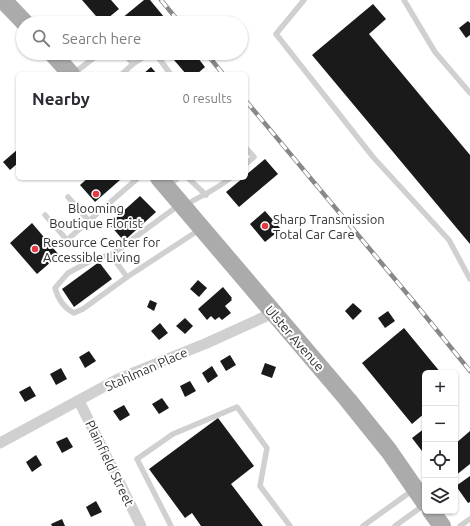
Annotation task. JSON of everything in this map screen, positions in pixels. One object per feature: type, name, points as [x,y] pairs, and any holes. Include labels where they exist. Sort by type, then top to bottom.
[{"type":"main road","points":[[3,0],[18,16]]},
{"type":"main road","points":[[59,60],[70,72]]},
{"type":"main road","name":"Ulster Avenue","points":[[168,181],[182,205],[348,400],[389,451],[422,499]]},
{"type":"main road","points":[[433,514],[442,526]]},
{"type":"street","name":"Stahlman Place","points":[[0,443],[134,371],[207,343],[273,313]]},
{"type":"street","name":"Plainfield Street","points":[[79,401],[137,524]]},
{"type":"lane","points":[[304,0],[276,34],[373,157],[449,240],[470,279]]},
{"type":"lane","points":[[404,0],[435,52],[470,94]]},
{"type":"lane","points":[[75,72],[91,60]]},
{"type":"lane","points":[[130,60],[134,64]]},
{"type":"lane","points":[[124,72],[140,60]]},
{"type":"lane","points":[[161,60],[170,72]]},
{"type":"lane","points":[[248,150],[254,157],[248,162]]},
{"type":"lane","points":[[45,216],[67,240],[136,180]]},
{"type":"lane","points":[[190,180],[206,195]]},
{"type":"lane","points":[[202,228],[127,277],[83,309],[74,313],[67,309],[57,296],[55,288],[68,273],[96,258],[111,255],[182,205],[206,195],[228,180]]},
{"type":"lane","points":[[68,196],[89,221]]},
{"type":"lane","points":[[111,255],[127,277]]},
{"type":"lane","points":[[171,526],[137,459],[174,434],[237,406],[267,448],[260,486],[290,526]]},
{"type":"lane","points":[[363,526],[422,499]]},
{"type":"lane","points":[[395,526],[422,499]]},
{"type":"lane","points":[[460,526],[470,519]]},
{"type":"building","points":[[82,0],[111,0],[119,9],[110,16],[96,16]]},
{"type":"building","points":[[144,0],[150,0],[163,16],[125,16]]},
{"type":"building","points":[[373,4],[386,19],[369,34],[470,155],[470,244],[312,55]]},
{"type":"building","points":[[468,21],[470,23],[470,35],[466,38],[459,28]]},
{"type":"building","points":[[174,60],[200,60],[205,67],[199,72],[184,72]]},
{"type":"building","points":[[151,67],[155,72],[145,72]]},
{"type":"building","points":[[16,151],[16,165],[10,170],[3,162]]},
{"type":"building","points":[[265,159],[278,174],[239,207],[226,192],[241,180],[248,180],[248,173]]},
{"type":"building","name":"Blooming Boutique Florist","points":[[86,180],[120,180],[95,202],[80,185]]},
{"type":"building","points":[[140,196],[156,212],[124,241],[109,224]]},
{"type":"building","name":"Sharp Transmission Total Car Care","points":[[265,211],[281,229],[265,242],[250,224]]},
{"type":"building","name":"Resource Center for Accessible Living","points":[[32,223],[59,255],[37,274],[10,243]]},
{"type":"building","points":[[99,262],[112,279],[74,307],[62,289]]},
{"type":"building","points":[[198,280],[207,288],[199,297],[190,289]]},
{"type":"building","points":[[223,287],[232,298],[232,300],[225,306],[231,313],[222,320],[219,317],[215,320],[211,316],[207,320],[198,309]]},
{"type":"building","points":[[150,300],[157,303],[154,311],[147,307]]},
{"type":"building","points":[[353,303],[362,311],[353,320],[345,311]]},
{"type":"building","points":[[388,311],[395,321],[385,328],[378,318]]},
{"type":"building","points":[[185,318],[193,326],[185,334],[176,326]]},
{"type":"building","points":[[160,323],[168,333],[159,340],[151,331]]},
{"type":"building","points":[[404,328],[439,370],[422,370],[422,416],[412,424],[362,363]]},
{"type":"building","points":[[89,351],[96,361],[85,368],[79,357]]},
{"type":"building","points":[[230,355],[236,365],[226,371],[220,361]]},
{"type":"building","points":[[265,363],[276,367],[272,378],[261,374]]},
{"type":"building","points":[[212,366],[218,376],[208,383],[202,373]]},
{"type":"building","points":[[61,368],[67,379],[56,385],[50,374]]},
{"type":"building","points":[[190,381],[196,391],[185,397],[180,386]]},
{"type":"building","points":[[30,386],[36,396],[25,402],[19,392]]},
{"type":"building","points":[[162,398],[169,408],[159,414],[152,404]]},
{"type":"building","points":[[124,405],[130,415],[120,421],[113,411]]},
{"type":"building","points":[[218,418],[254,466],[231,484],[263,526],[201,526],[192,513],[185,518],[149,469]]},
{"type":"building","points":[[422,430],[422,451],[412,438]]},
{"type":"building","points":[[470,431],[470,464],[458,474],[458,442]]},
{"type":"building","points":[[67,437],[73,447],[62,453],[56,442]]},
{"type":"building","points":[[36,455],[42,465],[32,472],[26,462]]},
{"type":"building","points":[[470,476],[470,502],[468,503],[458,489],[458,485]]},
{"type":"building","points":[[96,501],[102,512],[91,517],[86,507]]},
{"type":"building","points":[[62,519],[65,526],[52,526],[51,524]]},
{"type":"railway","points":[[161,0],[174,16]]},
{"type":"railway","points":[[212,60],[221,72]]},
{"type":"railway","points":[[248,103],[470,371]]},
{"type":"place","name":"Blooming Boutique Florist","points":[[96,194]]},
{"type":"place","name":"Sharp Transmission Total Car Care","points":[[265,226]]},
{"type":"place","name":"Resource Center for Accessible Living","points":[[35,249]]}]
